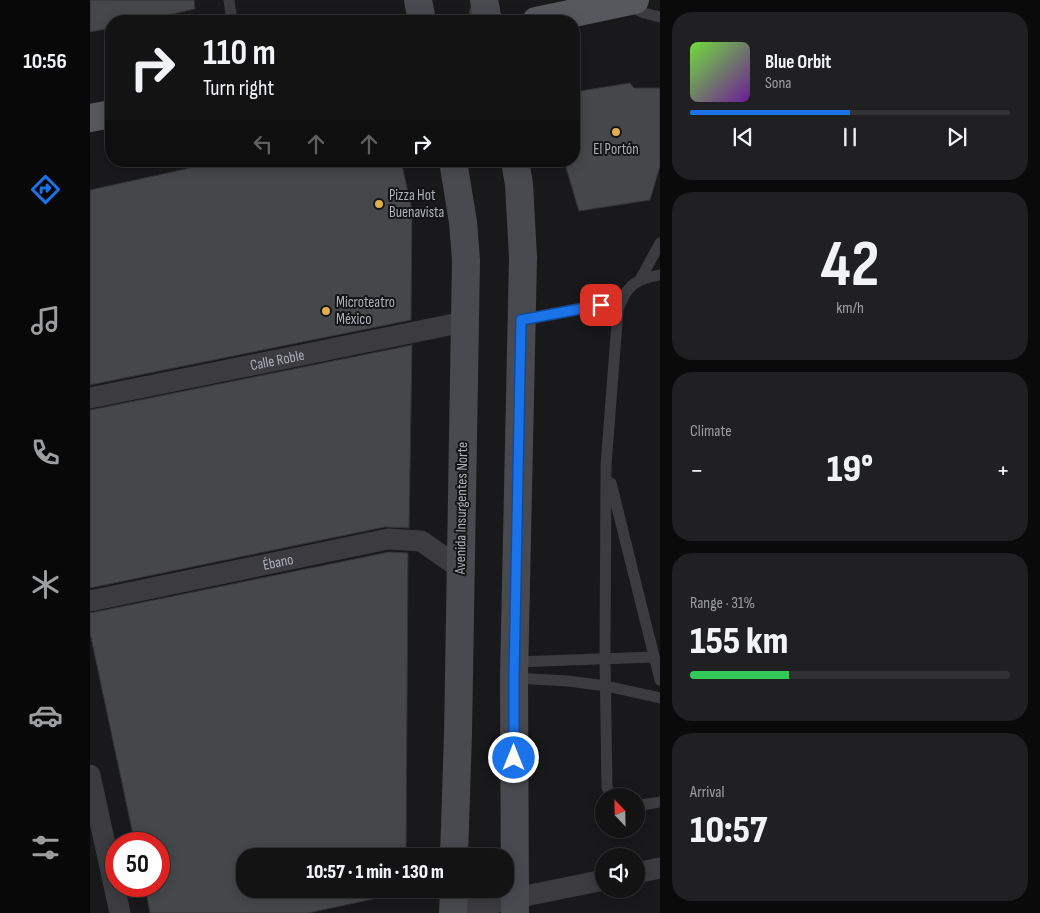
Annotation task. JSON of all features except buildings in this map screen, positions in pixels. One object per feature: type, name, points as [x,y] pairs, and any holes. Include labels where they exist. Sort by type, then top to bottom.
[{"type":"main road","points":[[418,0],[421,15]]},
{"type":"main road","points":[[484,0],[487,15]]},
{"type":"main road","points":[[563,15],[625,1]]},
{"type":"main road","points":[[90,118],[105,115]]},
{"type":"main road","name":"Avenida Insurgentes Norte","points":[[454,167],[463,222],[466,260],[454,848]]},
{"type":"main road","points":[[515,905],[515,670],[522,257],[519,184],[516,167]]},
{"type":"main road","points":[[453,913],[454,898]]},
{"type":"street","name":"Calle Roble","points":[[90,398],[464,322]]},
{"type":"street","name":"Ébano","points":[[90,601],[388,539],[421,541],[460,568]]},
{"type":"street","points":[[90,775],[120,913]]},
{"type":"street","points":[[645,871],[660,868]]},
{"type":"street","points":[[453,913],[515,905],[595,883]]},
{"type":"lane","points":[[229,0],[231,15]]},
{"type":"lane","points":[[474,15],[478,0]]},
{"type":"lane","points":[[625,1],[644,13],[660,17]]},
{"type":"lane","points":[[607,788],[605,659],[606,465],[618,310],[628,290],[641,278],[660,242]]},
{"type":"lane","points":[[641,278],[660,275]]},
{"type":"lane","points":[[521,320],[621,301]]},
{"type":"lane","points":[[606,465],[660,680]]},
{"type":"lane","points":[[515,670],[605,659],[654,657]]},
{"type":"lane","points":[[515,670],[568,681],[606,686],[660,698]]},
{"type":"lane","points":[[645,804],[660,802]]},
{"type":"place","name":"El Portón","points":[[616,132]]},
{"type":"place","name":"Pizza Hot Buenavista","points":[[379,204]]},
{"type":"place","name":"Microteatro México","points":[[326,311]]},
{"type":"route","points":[[514,758],[521,320],[601,305]]}]
